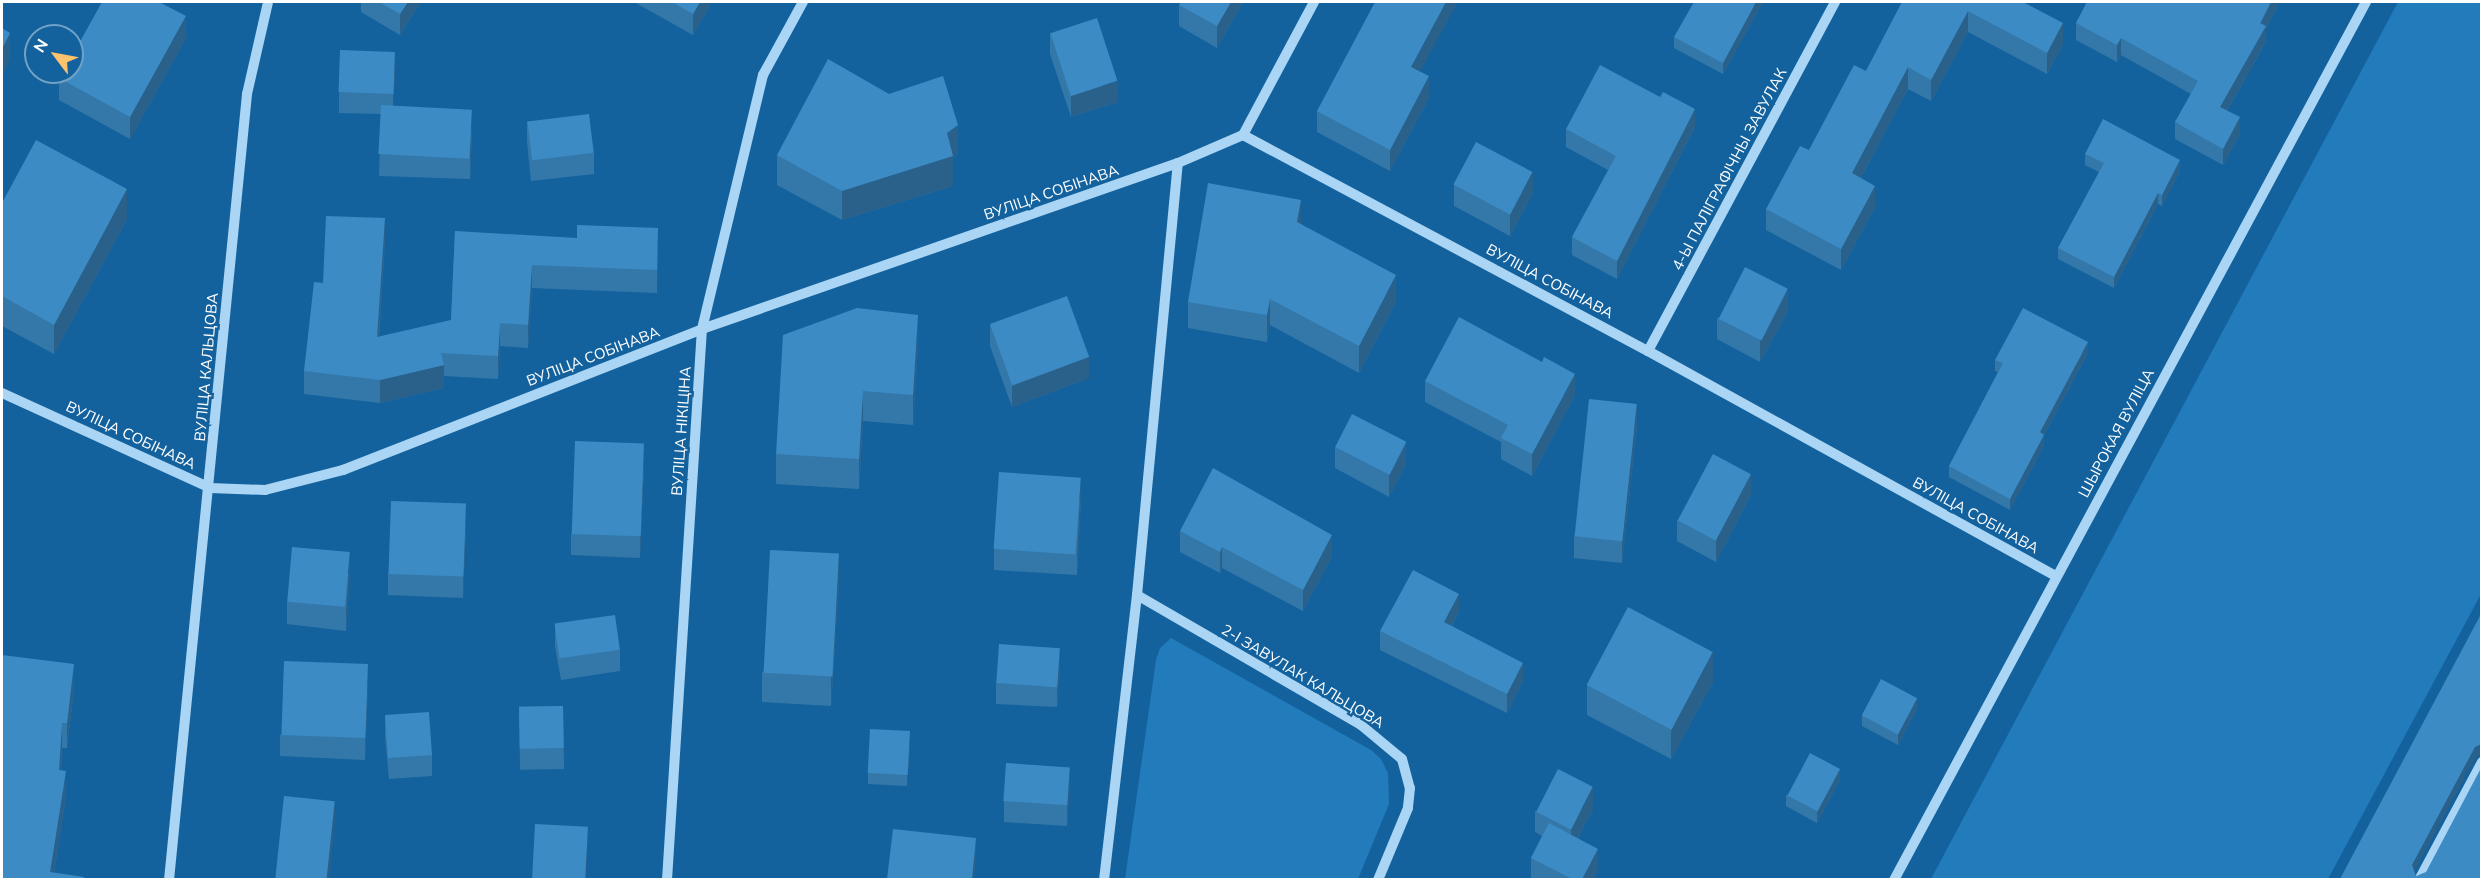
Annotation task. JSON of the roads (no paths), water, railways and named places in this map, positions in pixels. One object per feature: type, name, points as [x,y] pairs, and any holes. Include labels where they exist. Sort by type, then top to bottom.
[{"type":"street","name":"ВУЛІЦА КАЛЬЦОВА","points":[[169,879],[210,488],[247,94],[268,2]]},
{"type":"street","name":"ВУЛІЦА НІКІЦІНА","points":[[668,879],[702,329],[763,75],[803,2]]},
{"type":"street","points":[[1243,135],[1314,2]]},
{"type":"street","name":"4-Ы ПАЛІГРАФІЧНЫ ЗАВУЛАК","points":[[1648,351],[1835,2]]},
{"type":"street","name":"ШЫРОКАЯ ВУЛІЦА","points":[[1894,879],[2366,2]]},
{"type":"street","name":"ВУЛІЦА СОБІНАВА","points":[[2,393],[210,488],[265,490],[342,470],[702,329],[1178,163],[1243,135],[1648,351],[2056,576]]},
{"type":"street","points":[[1104,879],[1137,595],[1178,163]]},
{"type":"street","name":"2-І ЗАВУЛАК КАЛЬЦОВА","points":[[1137,595],[1361,725],[1402,759],[1410,788],[1407,808],[1378,879]]},
{"type":"street","points":[[2419,879],[2481,762]]}]
